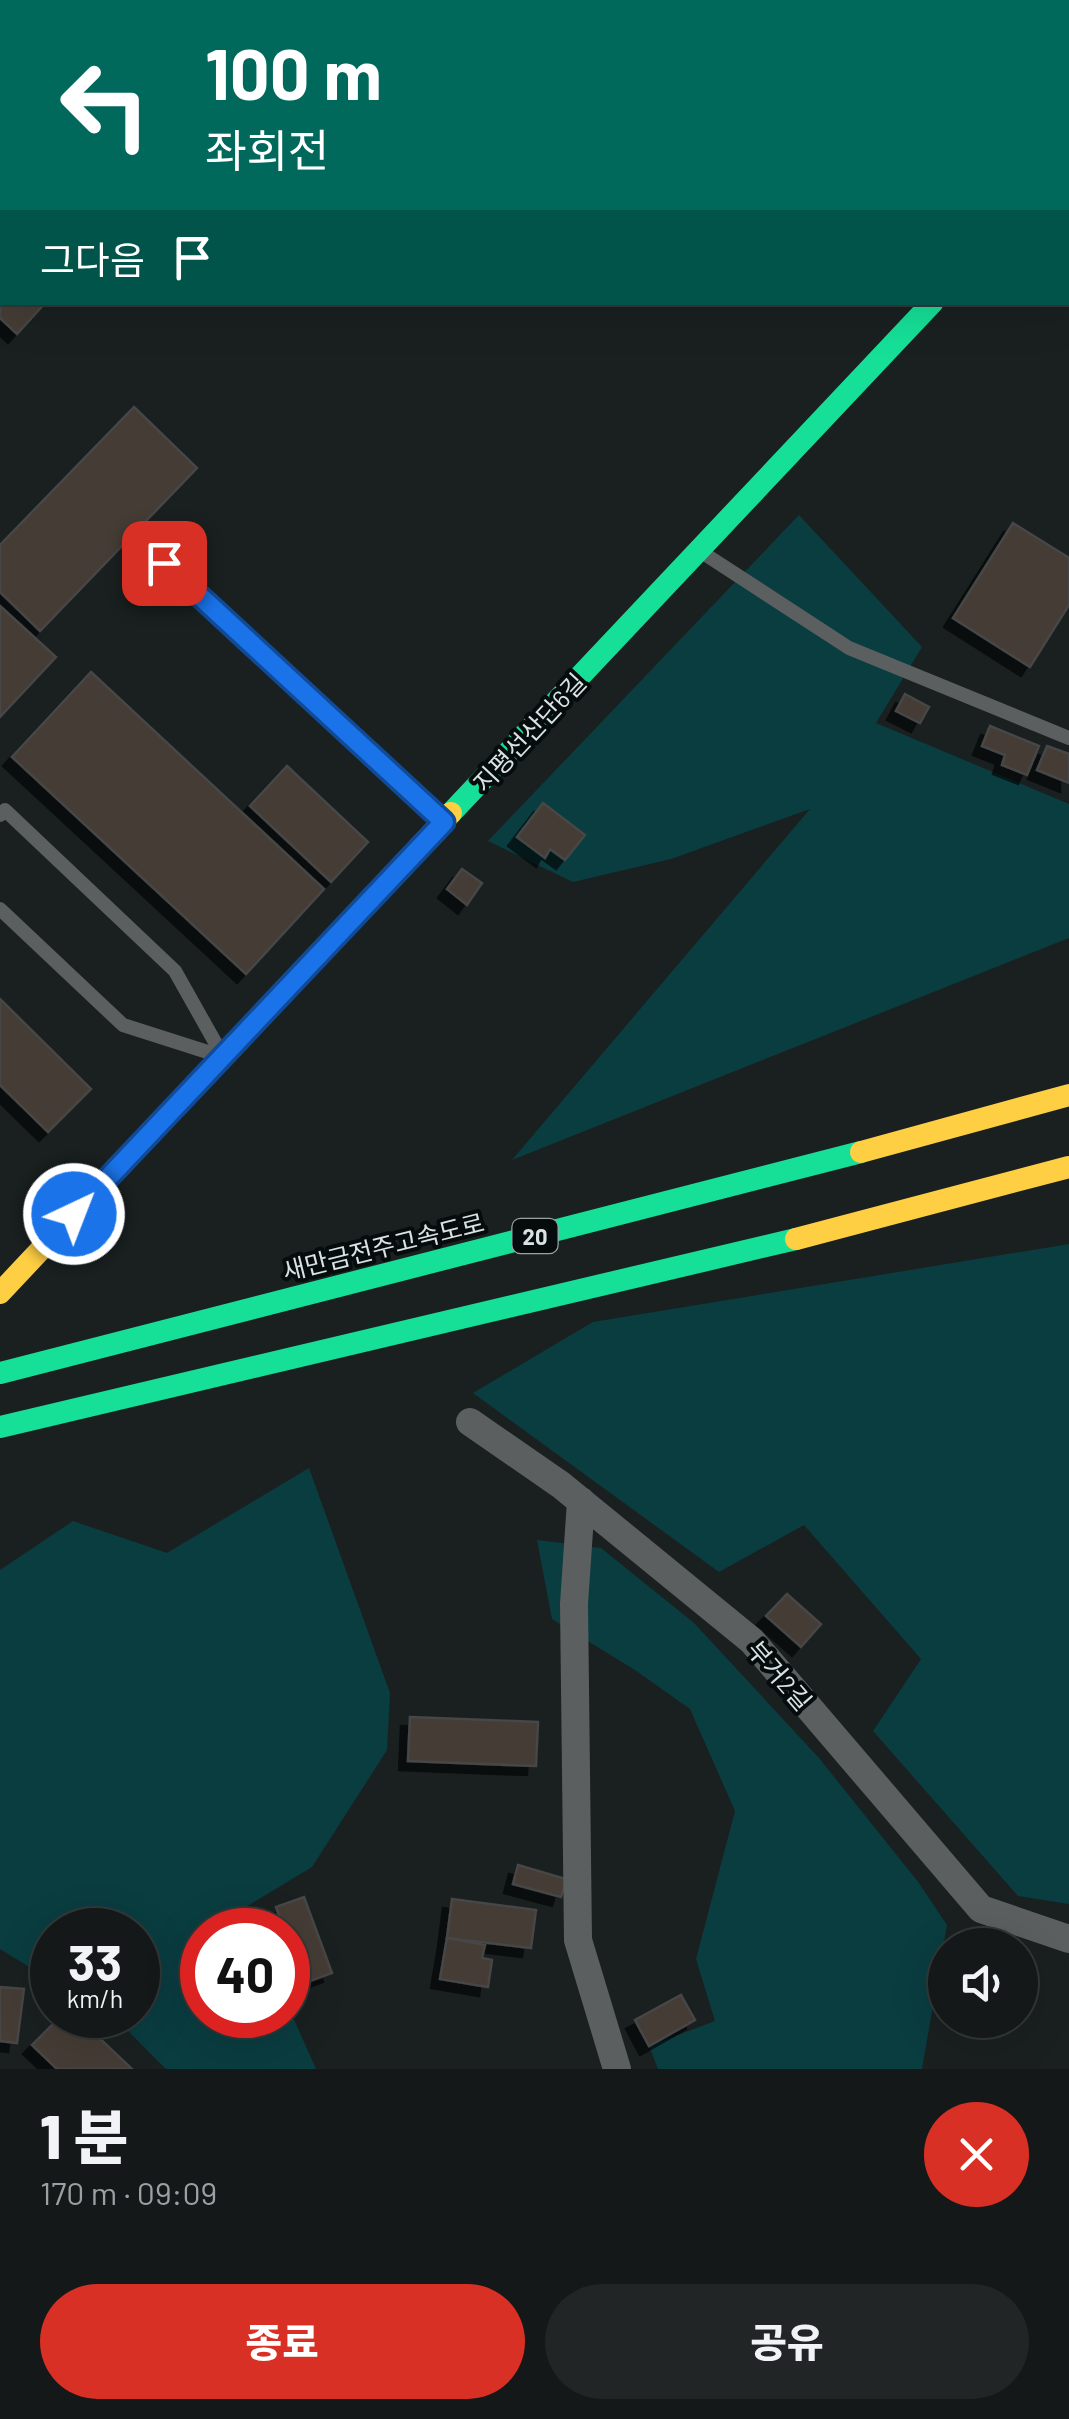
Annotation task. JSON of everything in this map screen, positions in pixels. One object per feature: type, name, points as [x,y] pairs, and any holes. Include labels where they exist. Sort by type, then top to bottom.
[{"type":"main road","name":"지평선산단6길","points":[[0,1293],[931,305]]},
{"type":"main road","name":"새만금전주고속도로","points":[[0,1374],[1069,1095]]},
{"type":"main road","points":[[0,1427],[878,1219],[1069,1167]]},
{"type":"street","name":"부거2길","points":[[470,1422],[581,1501],[752,1641],[981,1909],[1069,1939]]},
{"type":"street","points":[[581,1501],[574,1604],[578,1940],[617,2069]]},
{"type":"lane","points":[[700,550],[849,648],[1069,738]]},
{"type":"lane","points":[[164,563],[444,822]]},
{"type":"lane","points":[[0,815],[5,810],[175,971],[223,1056]]},
{"type":"lane","points":[[0,908],[123,1025],[223,1056]]},
{"type":"shaded area","points":[[799,515],[922,647],[876,723],[1069,804],[1069,938],[512,1160],[810,809],[671,859],[573,882],[488,841]]},
{"type":"shaded area","points":[[1069,1244],[1069,1904],[1018,1896],[873,1731],[921,1659],[804,1525],[719,1572],[473,1393],[593,1322]]},
{"type":"shaded area","points":[[309,1468],[390,1693],[387,1750],[312,1867],[244,1908],[180,1908],[180,2038],[302,2038],[316,2069],[166,2069],[135,2038],[160,2038],[160,1908],[30,1908],[30,1967],[0,1949],[0,1570],[73,1521],[167,1553]]},
{"type":"shaded area","points":[[537,1540],[601,1548],[694,1623],[819,1758],[919,1883],[947,1925],[928,1928],[928,2034],[922,2069],[658,2069],[649,2046],[715,2021],[696,1959],[735,1811],[690,1709],[552,1619]]},
{"type":"building","points":[[0,305],[43,305],[17,334],[0,318]]},
{"type":"building","points":[[134,407],[197,468],[40,631],[0,592],[0,545]]},
{"type":"building","points":[[1013,523],[1069,558],[1069,605],[1030,667],[953,618]]},
{"type":"building","points":[[0,606],[56,657],[0,717]]},
{"type":"building","points":[[91,672],[324,889],[246,974],[12,757]]},
{"type":"building","points":[[905,694],[929,707],[920,723],[896,711]]},
{"type":"building","points":[[990,726],[1039,746],[1027,775],[1002,765],[1005,755],[982,746]]},
{"type":"building","points":[[1047,746],[1069,754],[1069,783],[1037,770]]},
{"type":"building","points":[[287,766],[368,842],[331,882],[250,806]]},
{"type":"building","points":[[543,803],[585,835],[565,860],[550,849],[545,858],[517,837]]},
{"type":"building","points":[[462,869],[482,883],[467,905],[447,889]]},
{"type":"building","points":[[0,999],[91,1089],[48,1132],[0,1085]]},
{"type":"building","points":[[787,1594],[821,1624],[801,1647],[766,1616]]},
{"type":"building","points":[[410,1717],[538,1722],[536,1766],[408,1761]]},
{"type":"building","points":[[518,1865],[566,1879],[561,1897],[513,1884]]},
{"type":"building","points":[[304,1897],[308,1908],[276,1908]]},
{"type":"building","points":[[452,1899],[536,1910],[531,1948],[447,1938]]},
{"type":"building","points":[[310,1913],[332,1973],[310,1981]]},
{"type":"building","points":[[447,1938],[485,1945],[482,1958],[492,1960],[488,1987],[440,1979]]},
{"type":"building","points":[[0,1987],[24,1989],[17,2043],[0,2041]]},
{"type":"building","points":[[681,1995],[695,2020],[649,2046],[635,2020]]},
{"type":"building","points":[[39,2038],[99,2038],[132,2069],[57,2069],[32,2045]]},
{"type":"traffic: fast","points":[[451,813],[930,305]]},
{"type":"traffic: fast","points":[[0,1373],[861,1152]]},
{"type":"traffic: fast","points":[[0,1427],[796,1239]]},
{"type":"traffic: slow","points":[[0,1293],[451,813]]},
{"type":"traffic: slow","points":[[861,1152],[1069,1095]]},
{"type":"traffic: slow","points":[[796,1239],[1069,1167]]},
{"type":"route","points":[[74,1214],[444,822],[164,563]]}]
